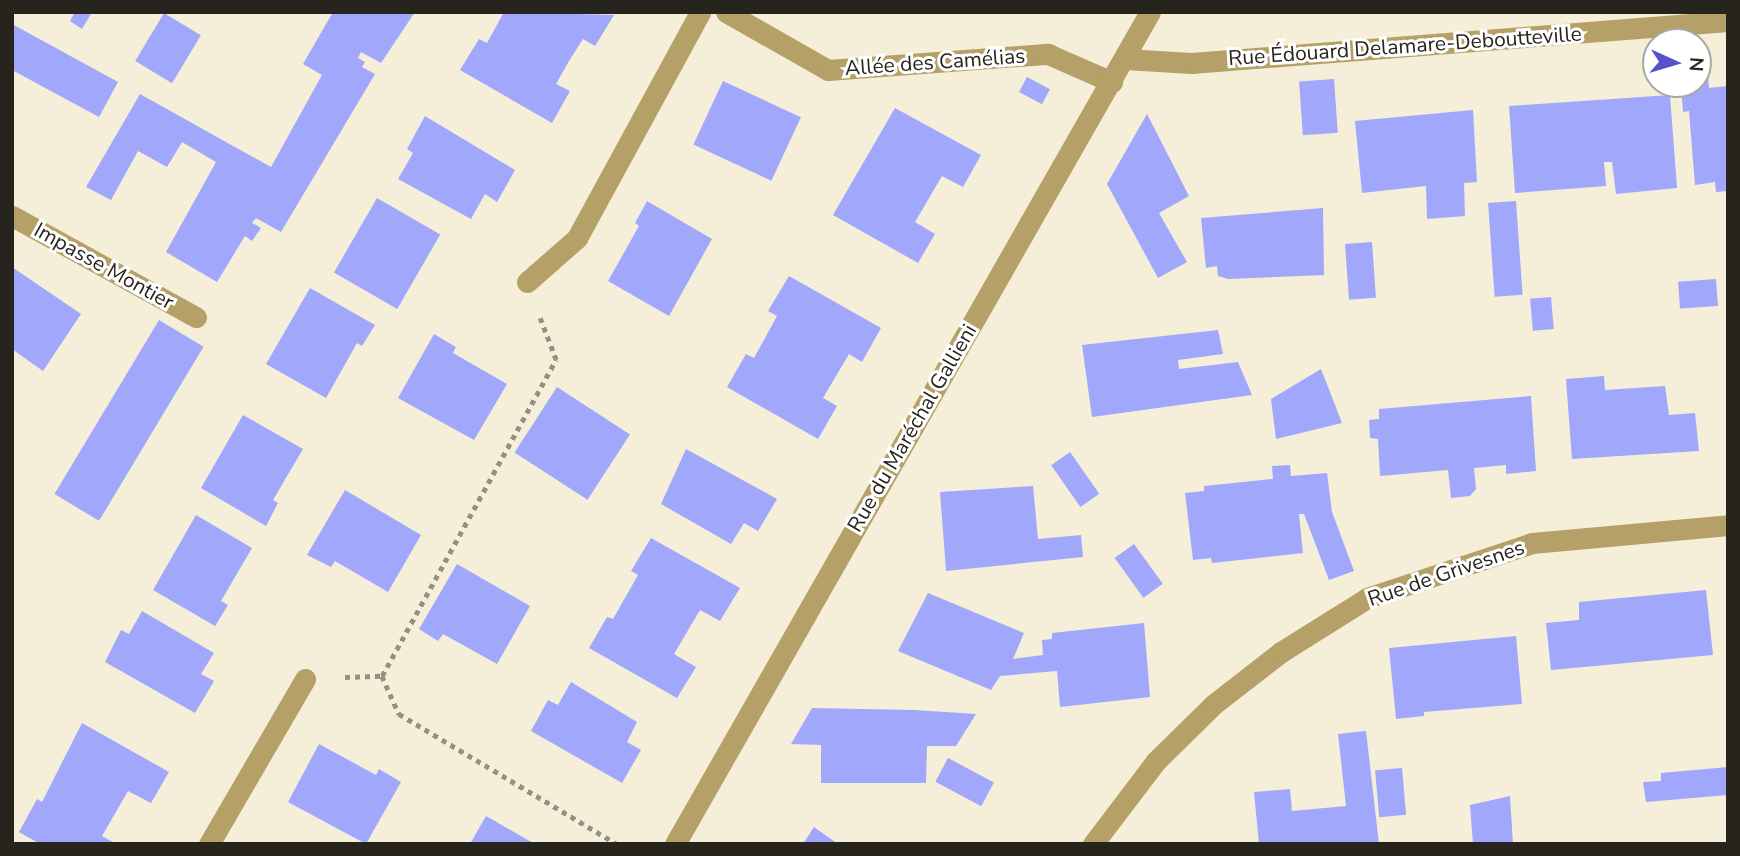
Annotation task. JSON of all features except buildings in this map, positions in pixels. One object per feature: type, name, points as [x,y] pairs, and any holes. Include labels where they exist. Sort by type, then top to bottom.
[{"type":"street","points":[[527,282],[577,238],[699,12]]},
{"type":"street","name":"Allée des Camélias","points":[[726,12],[828,70],[1048,54],[1112,82]]},
{"type":"street","name":"Rue du Maréchal Gallieni","points":[[674,844],[1150,12]]},
{"type":"street","name":"Rue Édouard Delamare-Deboutteville","points":[[1125,59],[1191,63],[1728,21]]},
{"type":"street","name":"Impasse Montier","points":[[12,216],[196,317]]},
{"type":"street","name":"Rue de Grivesnes","points":[[1093,844],[1156,761],[1214,704],[1281,652],[1367,598],[1532,543],[1728,525]]},
{"type":"street","points":[[209,844],[305,678]]},
{"type":"path","points":[[382,676],[556,360],[527,282]]},
{"type":"path","points":[[305,678],[382,676]]},
{"type":"path","points":[[382,676],[400,714],[617,844]]}]
